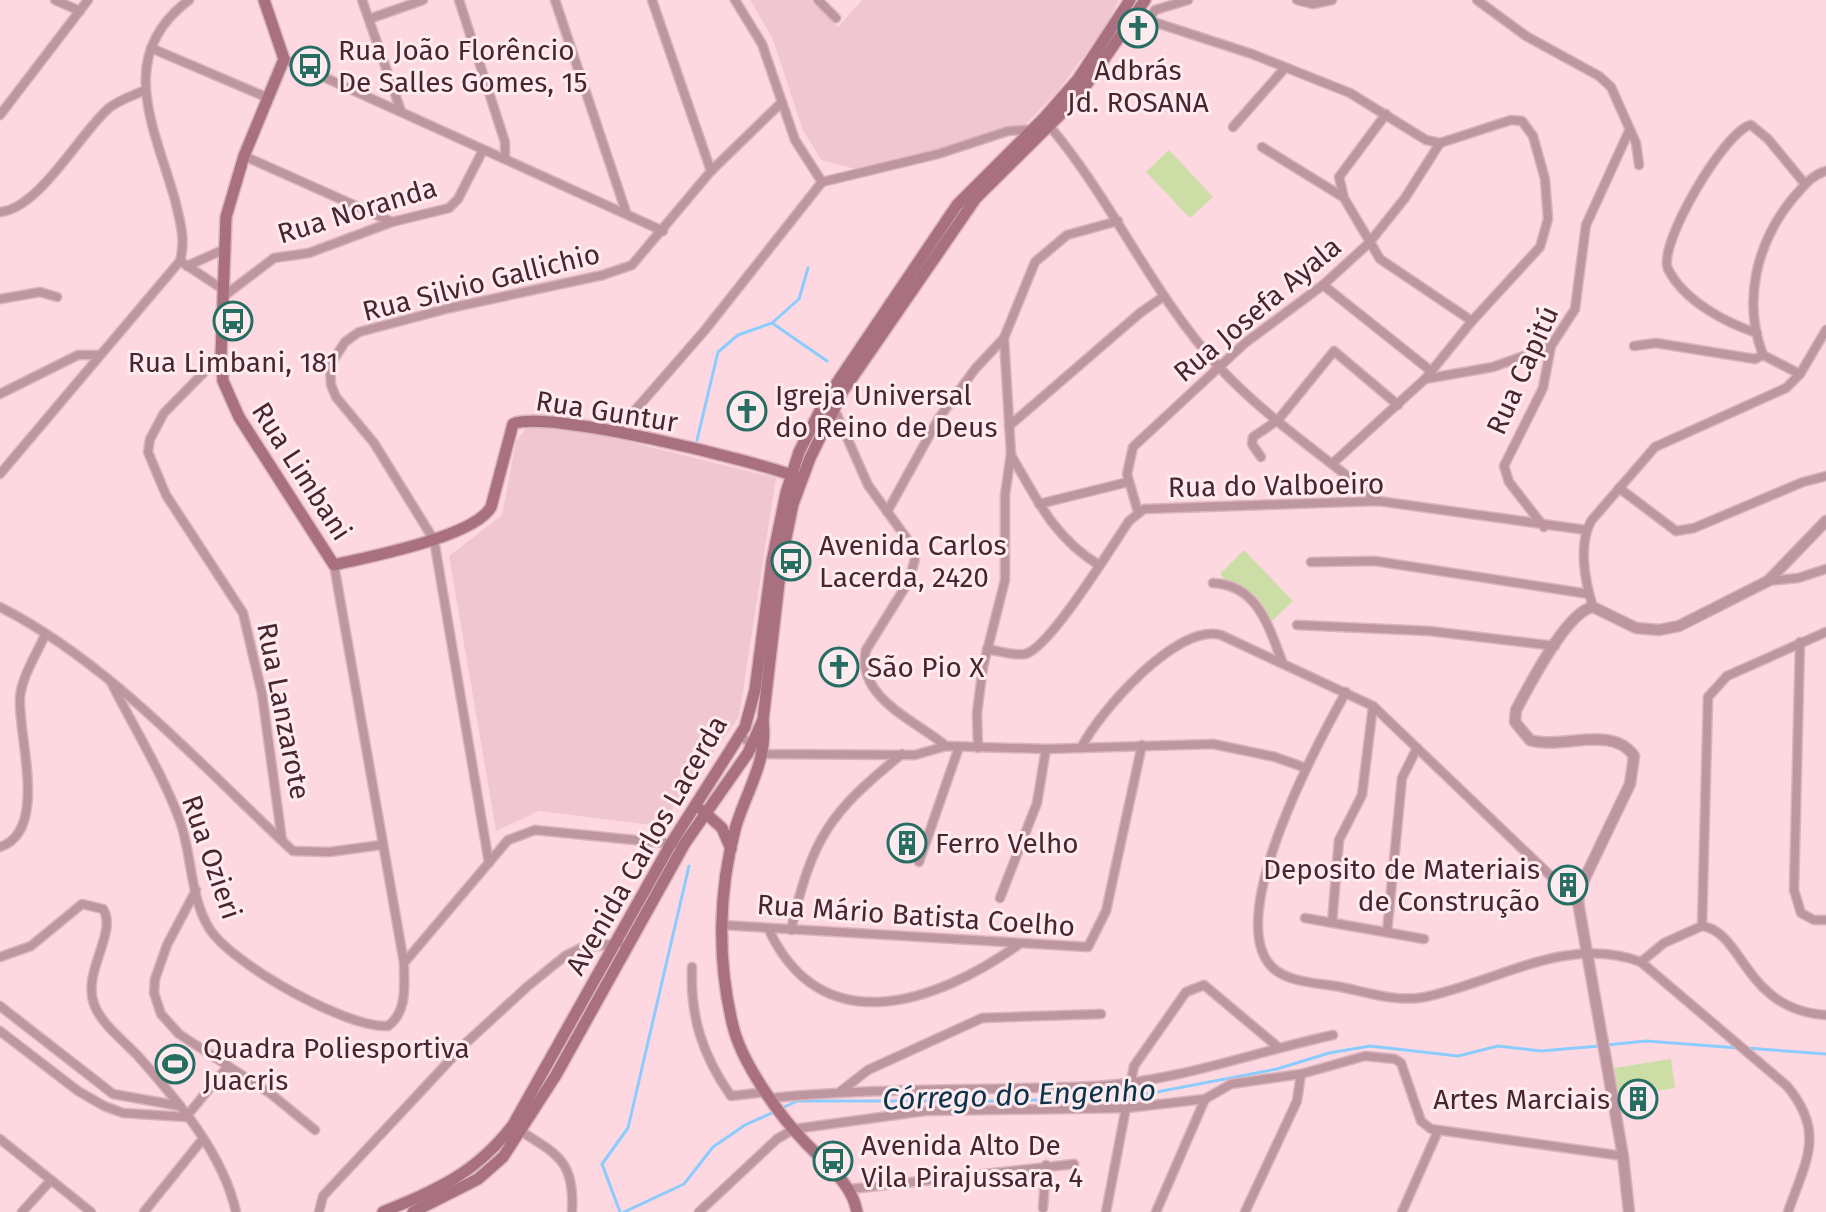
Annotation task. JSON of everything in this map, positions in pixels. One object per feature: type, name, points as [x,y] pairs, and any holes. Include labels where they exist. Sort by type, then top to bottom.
[{"type":"main road","points":[[264,0],[284,59]]},
{"type":"main road","name":"Avenida Carlos Lacerda","points":[[1128,15],[1130,0]]},
{"type":"main road","name":"Avenida Carlos Lacerda","points":[[383,1212],[467,1173],[517,1128],[627,944],[700,798],[739,740],[755,690],[772,561],[796,476],[830,403],[976,198],[1043,127],[1085,89],[1128,15],[1145,0]]},
{"type":"main road","name":"Rua Limbani","points":[[284,59],[244,156],[226,217],[221,355],[230,402],[334,565]]},
{"type":"main road","name":"Rua Guntur","points":[[334,565],[434,540],[488,512],[513,424],[536,419],[617,431],[796,476]]},
{"type":"main road","name":"Avenida Carlos Lacerda","points":[[413,1212],[478,1179],[503,1157],[614,942],[677,844],[709,818],[750,749],[763,720],[782,557],[796,476]]},
{"type":"main road","points":[[763,720],[763,754],[738,821],[723,890],[724,983],[734,1030],[772,1098],[791,1126],[850,1189],[857,1212]]},
{"type":"main road","points":[[739,740],[750,749],[756,765],[754,778]]},
{"type":"main road","points":[[700,798],[709,818],[728,837],[731,850]]},
{"type":"main road","points":[[709,818],[738,821]]},
{"type":"street","points":[[55,0],[80,11]]},
{"type":"street","points":[[0,115],[88,0]]},
{"type":"street","points":[[189,0],[169,20],[151,48],[143,91],[182,227],[184,263],[224,293]]},
{"type":"street","points":[[362,0],[401,111]]},
{"type":"street","points":[[369,19],[423,0]]},
{"type":"street","points":[[459,0],[505,142],[505,157]]},
{"type":"street","points":[[556,0],[626,212]]},
{"type":"street","points":[[652,0],[711,171]]},
{"type":"street","points":[[735,0],[762,44],[795,140],[822,182]]},
{"type":"street","points":[[818,0],[836,18]]},
{"type":"street","points":[[1147,22],[1158,8],[1188,0]]},
{"type":"street","points":[[1297,0],[1313,4],[1332,0]]},
{"type":"street","points":[[1477,0],[1526,36],[1599,76],[1619,100],[1636,143],[1639,165]]},
{"type":"street","points":[[1128,15],[1252,54],[1350,93],[1386,114],[1410,133],[1440,143],[1508,120],[1522,121],[1533,136],[1545,179],[1548,219],[1540,247],[1472,321],[1428,375],[1333,463]]},
{"type":"street","points":[[151,48],[266,97]]},
{"type":"street","points":[[284,59],[663,231]]},
{"type":"street","points":[[1233,127],[1284,69]]},
{"type":"street","points":[[0,212],[17,207],[43,184],[110,107],[143,91]]},
{"type":"street","name":"Rua Silvio Gallichio","points":[[489,863],[434,540],[380,452],[336,397],[330,375],[337,353],[359,332],[377,326],[622,270],[640,258],[711,171],[782,102]]},
{"type":"street","points":[[1386,114],[1339,177],[1344,198],[1369,243],[1393,270],[1472,321]]},
{"type":"street","points":[[1757,333],[1705,307],[1671,273],[1667,261],[1675,227],[1721,152],[1744,126],[1751,125],[1764,135],[1805,184]]},
{"type":"street","points":[[617,431],[822,182],[938,154],[1008,131],[1043,127],[1118,221],[1164,296],[1220,367],[1278,420],[1378,501]]},
{"type":"street","name":"Rua Capitú","points":[[1544,527],[1509,482],[1504,466],[1543,388],[1551,346],[1575,309],[1586,225],[1629,131]]},
{"type":"street","name":"Rua Josefa Ayala","points":[[1128,482],[1129,454],[1140,439],[1245,343],[1323,285],[1369,243],[1417,181],[1440,143]]},
{"type":"street","points":[[1262,147],[1344,198]]},
{"type":"street","name":"Rua Noranda","points":[[224,293],[274,258],[309,253],[392,222],[454,204],[483,150]]},
{"type":"street","points":[[244,156],[392,222]]},
{"type":"street","points":[[1800,374],[1763,355],[1757,333],[1754,279],[1760,254],[1779,215],[1805,184],[1826,171]]},
{"type":"street","points":[[887,512],[939,418],[975,369],[1004,338],[1025,282],[1043,253],[1067,235],[1118,221]]},
{"type":"street","points":[[0,474],[97,355],[184,263],[225,249]]},
{"type":"street","points":[[1323,285],[1428,375],[1493,367],[1551,346]]},
{"type":"street","points":[[0,299],[40,292],[57,297]]},
{"type":"street","points":[[1009,426],[1164,296]]},
{"type":"street","points":[[1826,330],[1800,374],[1778,393],[1655,447],[1586,530],[1589,594],[1593,607],[1636,628],[1668,629],[1768,581],[1798,578],[1826,569]]},
{"type":"street","points":[[978,748],[977,713],[987,649],[1005,580],[1005,495],[1011,454],[1004,338]]},
{"type":"street","points":[[1634,346],[1656,343],[1755,359],[1763,355]]},
{"type":"street","points":[[1261,457],[1251,441],[1278,420],[1334,351],[1398,405]]},
{"type":"street","points":[[0,394],[78,355],[97,355]]},
{"type":"street","name":"Rua Lanzarote","points":[[221,355],[164,413],[150,439],[148,452],[166,495],[243,613],[264,708],[282,840]]},
{"type":"street","points":[[830,403],[868,485],[910,543],[915,567],[872,636],[866,650],[864,672],[879,696],[946,746]]},
{"type":"street","points":[[1011,454],[1039,504],[1065,540],[1099,565]]},
{"type":"street","points":[[1619,488],[1657,521],[1676,531],[1694,528],[1803,482],[1826,476]]},
{"type":"street","points":[[1039,504],[1128,482],[1138,512]]},
{"type":"street","name":"Rua do Valboeiro","points":[[987,649],[1015,654],[1036,650],[1138,512],[1378,501],[1544,527],[1586,530]]},
{"type":"street","points":[[1768,581],[1826,521]]},
{"type":"street","points":[[1311,562],[1375,561],[1589,594]]},
{"type":"street","name":"Rua Limbani","points":[[334,565],[404,963]]},
{"type":"street","points":[[1213,583],[1228,584],[1242,591],[1261,610],[1282,661]]},
{"type":"street","points":[[0,607],[45,635],[112,684],[299,854],[381,845]]},
{"type":"street","points":[[1593,607],[1580,612],[1555,646],[1516,710],[1515,722],[1522,733],[1539,743],[1620,742],[1631,751],[1635,764],[1630,784],[1580,888],[1578,902],[1623,1156],[1629,1212]]},
{"type":"street","points":[[1297,625],[1429,631],[1555,646]]},
{"type":"street","points":[[1081,748],[1104,712],[1128,687],[1195,635],[1208,631],[1221,635],[1373,706],[1578,902]]},
{"type":"street","points":[[1702,926],[1708,697],[1727,676],[1826,632]]},
{"type":"street","points":[[0,847],[15,838],[27,819],[20,694],[45,635]]},
{"type":"street","points":[[1800,642],[1794,890],[1801,913],[1814,920],[1826,920]]},
{"type":"street","name":"Rua Ozieri","points":[[112,684],[176,811],[209,927],[241,962],[316,1003],[386,1027],[395,1021],[403,1002],[404,963]]},
{"type":"street","points":[[1346,692],[1306,768],[1272,855],[1257,914],[1259,947],[1275,970],[1294,978],[1405,1000],[1454,990],[1534,963],[1586,951],[1614,953],[1641,962],[1787,1086],[1810,1120],[1805,1162],[1788,1212]]},
{"type":"street","points":[[1332,923],[1339,840],[1362,795],[1373,706]]},
{"type":"street","points":[[750,749],[763,754],[915,755],[946,746],[1046,749],[1213,744],[1275,757],[1306,768]]},
{"type":"street","name":"Rua Mário Batista Coelho","points":[[722,925],[1087,948],[1094,940],[1113,883],[1140,745]]},
{"type":"street","points":[[919,862],[959,747]]},
{"type":"street","points":[[1387,932],[1402,778],[1417,748]]},
{"type":"street","points":[[1000,898],[1037,803],[1046,749]]},
{"type":"street","points":[[791,930],[809,863],[832,818],[856,792],[902,754]]},
{"type":"street","points":[[404,963],[508,840],[535,830],[677,844]]},
{"type":"street","points":[[196,890],[167,945],[154,993],[167,1023],[315,1130]]},
{"type":"street","points":[[0,957],[31,946],[82,904],[103,909],[107,922],[91,975],[93,1002],[180,1106],[228,1184],[236,1212]]},
{"type":"street","points":[[1305,918],[1424,939]]},
{"type":"street","points":[[1641,962],[1664,943],[1702,926],[1716,931],[1774,1000],[1801,1012],[1826,1015]]},
{"type":"street","points":[[768,928],[781,955],[805,981],[843,1000],[870,1005],[888,1003],[976,973],[1019,944]]},
{"type":"street","points":[[319,1212],[321,1200],[334,1184],[467,1042],[528,986],[565,956],[598,943],[627,944]]},
{"type":"street","points":[[692,967],[690,1002],[698,1036],[716,1076],[731,1096],[772,1098],[841,1091],[1130,1084],[1245,1059],[1278,1047],[1333,1035]]},
{"type":"street","points":[[1106,1212],[1134,1066],[1186,992],[1199,985],[1207,987],[1278,1047]]},
{"type":"street","points":[[0,1006],[113,1094],[180,1106]]},
{"type":"street","points":[[841,1091],[868,1070],[982,1018],[1101,1014]]},
{"type":"street","points":[[0,1031],[78,1091],[104,1106],[123,1113],[186,1117]]},
{"type":"street","points":[[699,1212],[791,1126],[925,1111],[1127,1105],[1205,1099],[1231,1084],[1301,1074],[1365,1056],[1395,1059],[1405,1071],[1426,1128],[1623,1156]]},
{"type":"street","points":[[186,1117],[228,1066]]},
{"type":"street","points":[[1245,1212],[1297,1101],[1301,1074]]},
{"type":"street","points":[[1156,1212],[1205,1099]]},
{"type":"street","points":[[517,1128],[565,1163],[572,1182],[572,1212]]},
{"type":"street","points":[[1402,1212],[1438,1131]]},
{"type":"street","points":[[0,1139],[91,1212]]},
{"type":"street","points":[[144,1212],[202,1140]]},
{"type":"street","points":[[850,1189],[1074,1164]]},
{"type":"street","points":[[1043,1208],[1046,1165]]},
{"type":"street","points":[[22,1212],[51,1180]]},
{"type":"shaded area","points":[[750,0],[811,0],[838,27],[862,0],[1119,0],[1105,28],[1056,93],[1024,126],[859,170],[821,160],[802,128],[772,37]]},
{"type":"shaded area","points":[[561,425],[776,478],[739,717],[660,826],[539,811],[496,831],[449,556],[502,515],[516,441],[527,427]]},
{"type":"green space","points":[[1169,150],[1213,197],[1190,218],[1146,172]]},
{"type":"green space","points":[[1244,550],[1293,601],[1268,625],[1220,574]]},
{"type":"green space","points":[[1671,1059],[1675,1088],[1619,1096],[1614,1068]]},
{"type":"waterway","points":[[772,323],[799,299],[808,268]]},
{"type":"waterway","points":[[697,440],[718,352],[738,335],[772,323],[827,361]]},
{"type":"waterway","points":[[620,1212],[602,1164],[628,1128],[689,866]]},
{"type":"waterway","name":"Córrego do Engenho","points":[[1607,1045],[1646,1041],[1739,1048]]},
{"type":"waterway","name":"Córrego do Engenho","points":[[780,1109],[797,1101],[1012,1101],[1136,1096],[1277,1069],[1329,1053],[1370,1046],[1458,1056],[1498,1046],[1541,1051],[1599,1046]]},
{"type":"waterway","name":"Córrego do Engenho","points":[[1746,1048],[1826,1054]]},
{"type":"waterway","name":"Córrego do Engenho","points":[[624,1212],[684,1184],[713,1147],[745,1125],[774,1112]]},
{"type":"place","name":"Adbrás Jd. ROSANA","points":[[1138,28]]},
{"type":"place","name":"Rua João Florêncio De Salles Gomes, 15","points":[[310,66]]},
{"type":"place","name":"Rua Limbani, 181","points":[[233,321]]},
{"type":"place","name":"Igreja Universal do Reino de Deus","points":[[747,411]]},
{"type":"place","name":"Avenida Carlos Lacerda, 2420","points":[[791,561]]},
{"type":"place","name":"São Pio X","points":[[839,667]]},
{"type":"place","name":"Ferro Velho","points":[[907,843]]},
{"type":"place","name":"Deposito de Materiais de Construção","points":[[1568,885]]},
{"type":"place","name":"Quadra Poliesportiva Juacris","points":[[175,1064]]},
{"type":"place","name":"Artes Marciais","points":[[1638,1099]]},
{"type":"place","name":"Avenida Alto De Vila Pirajussara, 4","points":[[833,1161]]}]
